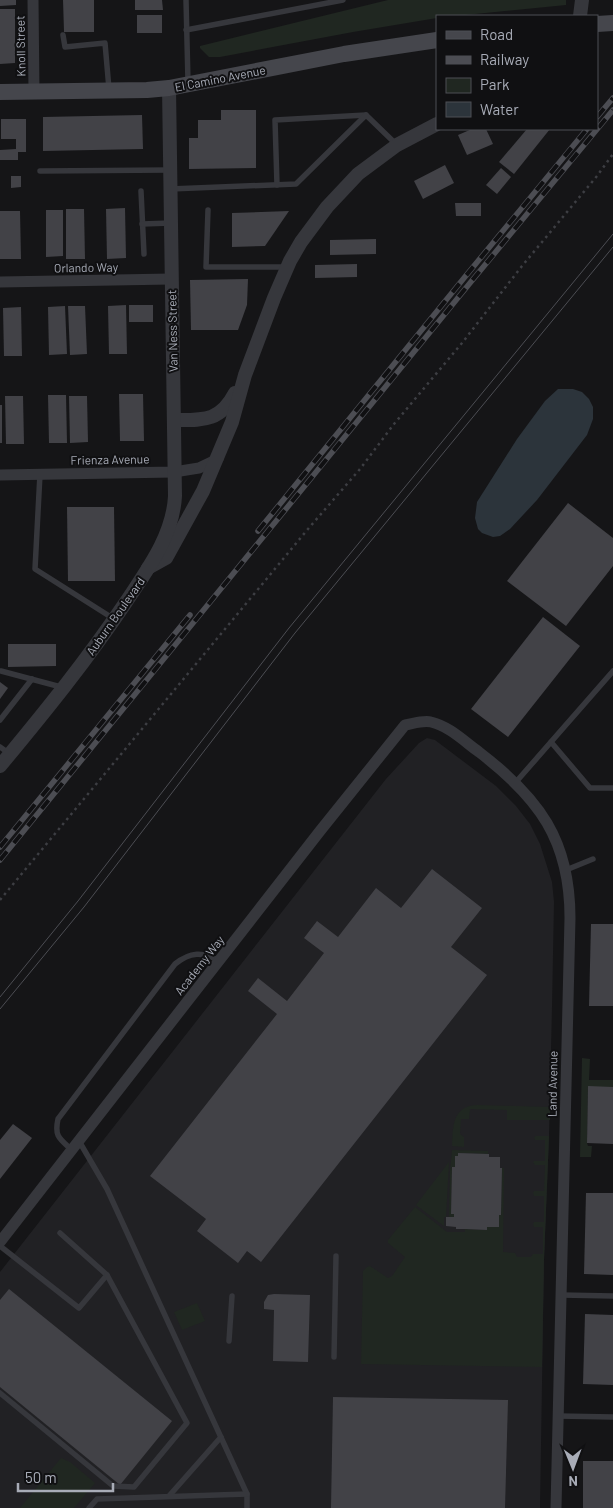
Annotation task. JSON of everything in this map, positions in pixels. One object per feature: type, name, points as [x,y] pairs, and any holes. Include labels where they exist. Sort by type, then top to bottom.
[{"type":"main road","points":[[598,24],[613,23]]},
{"type":"main road","name":"El Camino Avenue","points":[[0,92],[109,91],[169,88],[344,54],[436,40]]},
{"type":"street","name":"Knoll Street","points":[[33,0],[34,92]]},
{"type":"street","points":[[580,15],[582,0]]},
{"type":"street","name":"Van Ness Street","points":[[148,568],[166,536],[173,517],[175,496],[169,88]]},
{"type":"street","name":"Auburn Boulevard","points":[[0,766],[5,751],[63,688],[114,619],[148,568],[166,558],[203,491],[218,459],[232,422],[245,375],[287,267],[301,242],[327,207],[358,174],[397,144],[436,124]]},
{"type":"street","name":"Orlando Way","points":[[0,282],[171,280]]},
{"type":"street","name":"Auburn Boulevard","points":[[174,420],[208,419],[220,414],[230,404],[245,375]]},
{"type":"street","name":"Frienza Avenue","points":[[0,475],[174,472],[199,468],[218,459]]},
{"type":"street","name":"Land Avenue","points":[[430,722],[446,728],[516,782],[537,805],[548,823],[566,870],[570,918],[556,1508]]},
{"type":"street","name":"Academy Way","points":[[0,1242],[405,725],[430,722]]},
{"type":"lane","points":[[186,0],[188,84]]},
{"type":"lane","points":[[186,30],[343,0]]},
{"type":"lane","points":[[63,35],[65,47],[105,43],[109,91]]},
{"type":"lane","points":[[170,189],[296,184],[366,115]]},
{"type":"lane","points":[[277,185],[275,120],[366,115],[397,144]]},
{"type":"lane","points":[[40,171],[170,170]]},
{"type":"lane","points":[[141,191],[144,254]]},
{"type":"lane","points":[[208,210],[206,266],[287,267]]},
{"type":"lane","points":[[142,224],[171,223]]},
{"type":"lane","points":[[40,474],[35,569],[114,619]]},
{"type":"lane","points":[[1,671],[63,688]]},
{"type":"lane","points":[[516,782],[613,671]]},
{"type":"lane","points":[[0,720],[32,680]]},
{"type":"lane","points":[[551,742],[590,788],[613,788]]},
{"type":"lane","points":[[566,870],[593,859]]},
{"type":"lane","points":[[219,962],[208,954],[195,954],[183,958],[175,964],[58,1119],[56,1129],[58,1138],[76,1145],[107,1189],[248,1494],[247,1508]]},
{"type":"lane","points":[[0,1394],[113,1486],[134,1487],[187,1423],[107,1275],[60,1232]]},
{"type":"lane","points":[[0,1246],[79,1308],[107,1275]]},
{"type":"lane","points":[[334,1357],[336,1256]]},
{"type":"lane","points":[[561,1295],[613,1296]]},
{"type":"lane","points":[[229,1341],[232,1296]]},
{"type":"lane","points":[[558,1416],[613,1416]]},
{"type":"lane","points":[[169,1496],[221,1437]]},
{"type":"lane","points":[[89,1508],[97,1499],[248,1494]]},
{"type":"path","points":[[0,900],[360,469],[394,424],[462,343],[613,154]]},
{"type":"shaded area","points":[[427,738],[435,740],[496,786],[516,806],[530,824],[540,844],[552,882],[554,902],[552,1007],[544,1260],[540,1508],[0,1508],[0,1272],[386,779],[419,743]]},
{"type":"green space","points":[[388,0],[566,0],[566,5],[465,15],[436,15],[436,18],[220,57],[209,57],[200,46]]},
{"type":"green space","points":[[582,1058],[590,1059],[589,1080],[613,1080],[613,1087],[588,1087],[587,1143],[588,1146],[592,1146],[591,1157],[580,1157]]},
{"type":"green space","points":[[469,1106],[550,1107],[550,1120],[507,1120],[507,1110],[470,1109],[469,1119],[461,1119],[460,1134],[464,1137],[464,1147],[452,1146],[454,1125],[458,1113]]},
{"type":"green space","points":[[549,1136],[542,1367],[361,1364],[363,1271],[370,1266],[388,1278],[392,1276],[405,1257],[388,1243],[388,1240],[415,1207],[447,1232],[465,1232],[465,1229],[487,1230],[487,1227],[499,1227],[502,1168],[504,1168],[503,1252],[515,1253],[517,1257],[531,1257],[533,1254],[543,1254],[543,1227],[534,1227],[533,1224],[534,1222],[544,1222],[544,1196],[534,1196],[533,1193],[534,1191],[544,1191],[545,1165],[535,1165],[533,1162],[545,1161],[545,1140],[535,1140],[534,1137]]},
{"type":"green space","points":[[452,1150],[488,1151],[488,1154],[458,1153],[458,1156],[455,1156],[455,1167],[452,1167],[451,1214],[454,1214],[454,1217],[449,1217],[450,1171]]},
{"type":"green space","points":[[449,1162],[446,1217],[444,1217],[444,1226],[416,1205]]},
{"type":"green space","points":[[197,1303],[205,1321],[182,1330],[174,1312]]},
{"type":"green space","points":[[61,1458],[70,1462],[95,1483],[74,1508],[20,1508]]},
{"type":"water","points":[[558,389],[573,389],[582,392],[589,399],[593,407],[593,419],[587,435],[537,500],[510,529],[500,536],[493,537],[482,533],[478,529],[475,518],[477,502],[517,439],[545,401]]},
{"type":"building","points":[[0,0],[16,0],[16,5],[0,6]]},
{"type":"building","points":[[63,0],[94,0],[94,32],[64,32]]},
{"type":"building","points":[[135,0],[162,0],[163,10],[135,10]]},
{"type":"building","points":[[0,9],[15,9],[15,63],[0,64]]},
{"type":"building","points":[[137,15],[162,15],[162,33],[137,33]]},
{"type":"building","points":[[221,110],[256,110],[256,168],[189,169],[189,138],[198,138],[198,120],[221,120]]},
{"type":"building","points":[[142,115],[143,149],[43,151],[43,117]]},
{"type":"building","points":[[1,119],[26,119],[26,152],[18,152],[18,160],[0,160],[0,150],[16,149],[16,139],[1,139]]},
{"type":"building","points":[[470,130],[486,130],[493,144],[467,155],[458,135]]},
{"type":"building","points":[[526,130],[549,130],[514,174],[499,162]]},
{"type":"building","points":[[445,165],[454,183],[423,199],[414,181]]},
{"type":"building","points":[[501,168],[511,177],[497,194],[486,185]]},
{"type":"building","points":[[11,176],[21,176],[21,187],[11,188]]},
{"type":"building","points":[[455,203],[481,203],[481,216],[456,216]]},
{"type":"building","points":[[125,208],[126,258],[107,259],[106,209]]},
{"type":"building","points":[[66,209],[84,209],[85,259],[66,259]]},
{"type":"building","points":[[46,210],[63,210],[63,256],[46,257]]},
{"type":"building","points":[[0,211],[20,211],[21,259],[0,259]]},
{"type":"building","points":[[289,211],[265,246],[232,247],[232,213]]},
{"type":"building","points":[[376,239],[376,254],[330,255],[330,240]]},
{"type":"building","points":[[357,264],[357,277],[315,278],[315,265]]},
{"type":"building","points":[[248,279],[247,305],[238,330],[191,330],[190,280]]},
{"type":"building","points":[[126,305],[127,354],[109,354],[108,306]]},
{"type":"building","points":[[129,305],[153,305],[153,322],[129,322]]},
{"type":"building","points":[[65,306],[67,354],[49,355],[48,307]]},
{"type":"building","points":[[68,306],[85,306],[87,354],[70,355]]},
{"type":"building","points":[[21,307],[22,356],[4,356],[3,308]]},
{"type":"building","points":[[119,394],[143,394],[144,441],[120,441]]},
{"type":"building","points":[[48,395],[66,395],[67,443],[49,443]]},
{"type":"building","points":[[5,396],[23,396],[24,444],[6,444]]},
{"type":"building","points":[[69,396],[87,396],[88,442],[70,443]]},
{"type":"building","points":[[0,405],[2,405],[2,443],[0,443]]},
{"type":"building","points":[[568,503],[613,538],[613,566],[566,626],[507,581]]},
{"type":"building","points":[[67,507],[114,507],[115,581],[68,581]]},
{"type":"building","points":[[543,617],[580,646],[508,737],[471,709]]},
{"type":"building","points":[[8,644],[56,644],[56,666],[8,667]]},
{"type":"building","points":[[0,682],[8,688],[0,699]]},
{"type":"building","points":[[432,869],[482,908],[451,947],[487,975],[261,1262],[247,1251],[238,1263],[197,1231],[206,1219],[150,1176],[277,1014],[248,991],[258,978],[287,1001],[324,953],[304,938],[317,921],[338,937],[376,888],[401,908]]},
{"type":"building","points":[[591,924],[613,924],[613,1006],[589,1006]]},
{"type":"building","points":[[588,1086],[613,1087],[613,1144],[587,1143]]},
{"type":"building","points":[[13,1124],[32,1138],[0,1179],[0,1140]]},
{"type":"building","points":[[458,1153],[489,1154],[489,1157],[500,1157],[500,1168],[502,1168],[499,1227],[487,1227],[487,1230],[456,1229],[456,1227],[446,1226],[446,1217],[454,1217],[454,1214],[451,1214],[452,1167],[455,1167],[455,1156],[458,1156]]},
{"type":"building","points":[[586,1193],[613,1193],[613,1275],[584,1274]]},
{"type":"building","points":[[9,1289],[172,1421],[120,1485],[0,1387],[0,1300]]},
{"type":"building","points":[[268,1295],[310,1295],[308,1362],[273,1361],[274,1310],[264,1309],[264,1302]]},
{"type":"building","points":[[585,1314],[613,1315],[613,1385],[583,1384]]},
{"type":"building","points":[[333,1397],[508,1400],[505,1508],[331,1508]]},
{"type":"building","points":[[583,1461],[613,1461],[613,1508],[583,1508]]},
{"type":"tram line","points":[[0,997],[78,901],[289,628],[613,234]]},
{"type":"tram line","points":[[0,1009],[84,907],[295,633],[613,247]]},
{"type":"railway","points":[[598,116],[613,98]]},
{"type":"railway","points":[[598,128],[613,110]]},
{"type":"railway","points":[[258,531],[586,130]]},
{"type":"railway","points":[[0,860],[596,130]]},
{"type":"railway","points":[[0,847],[190,615]]}]
